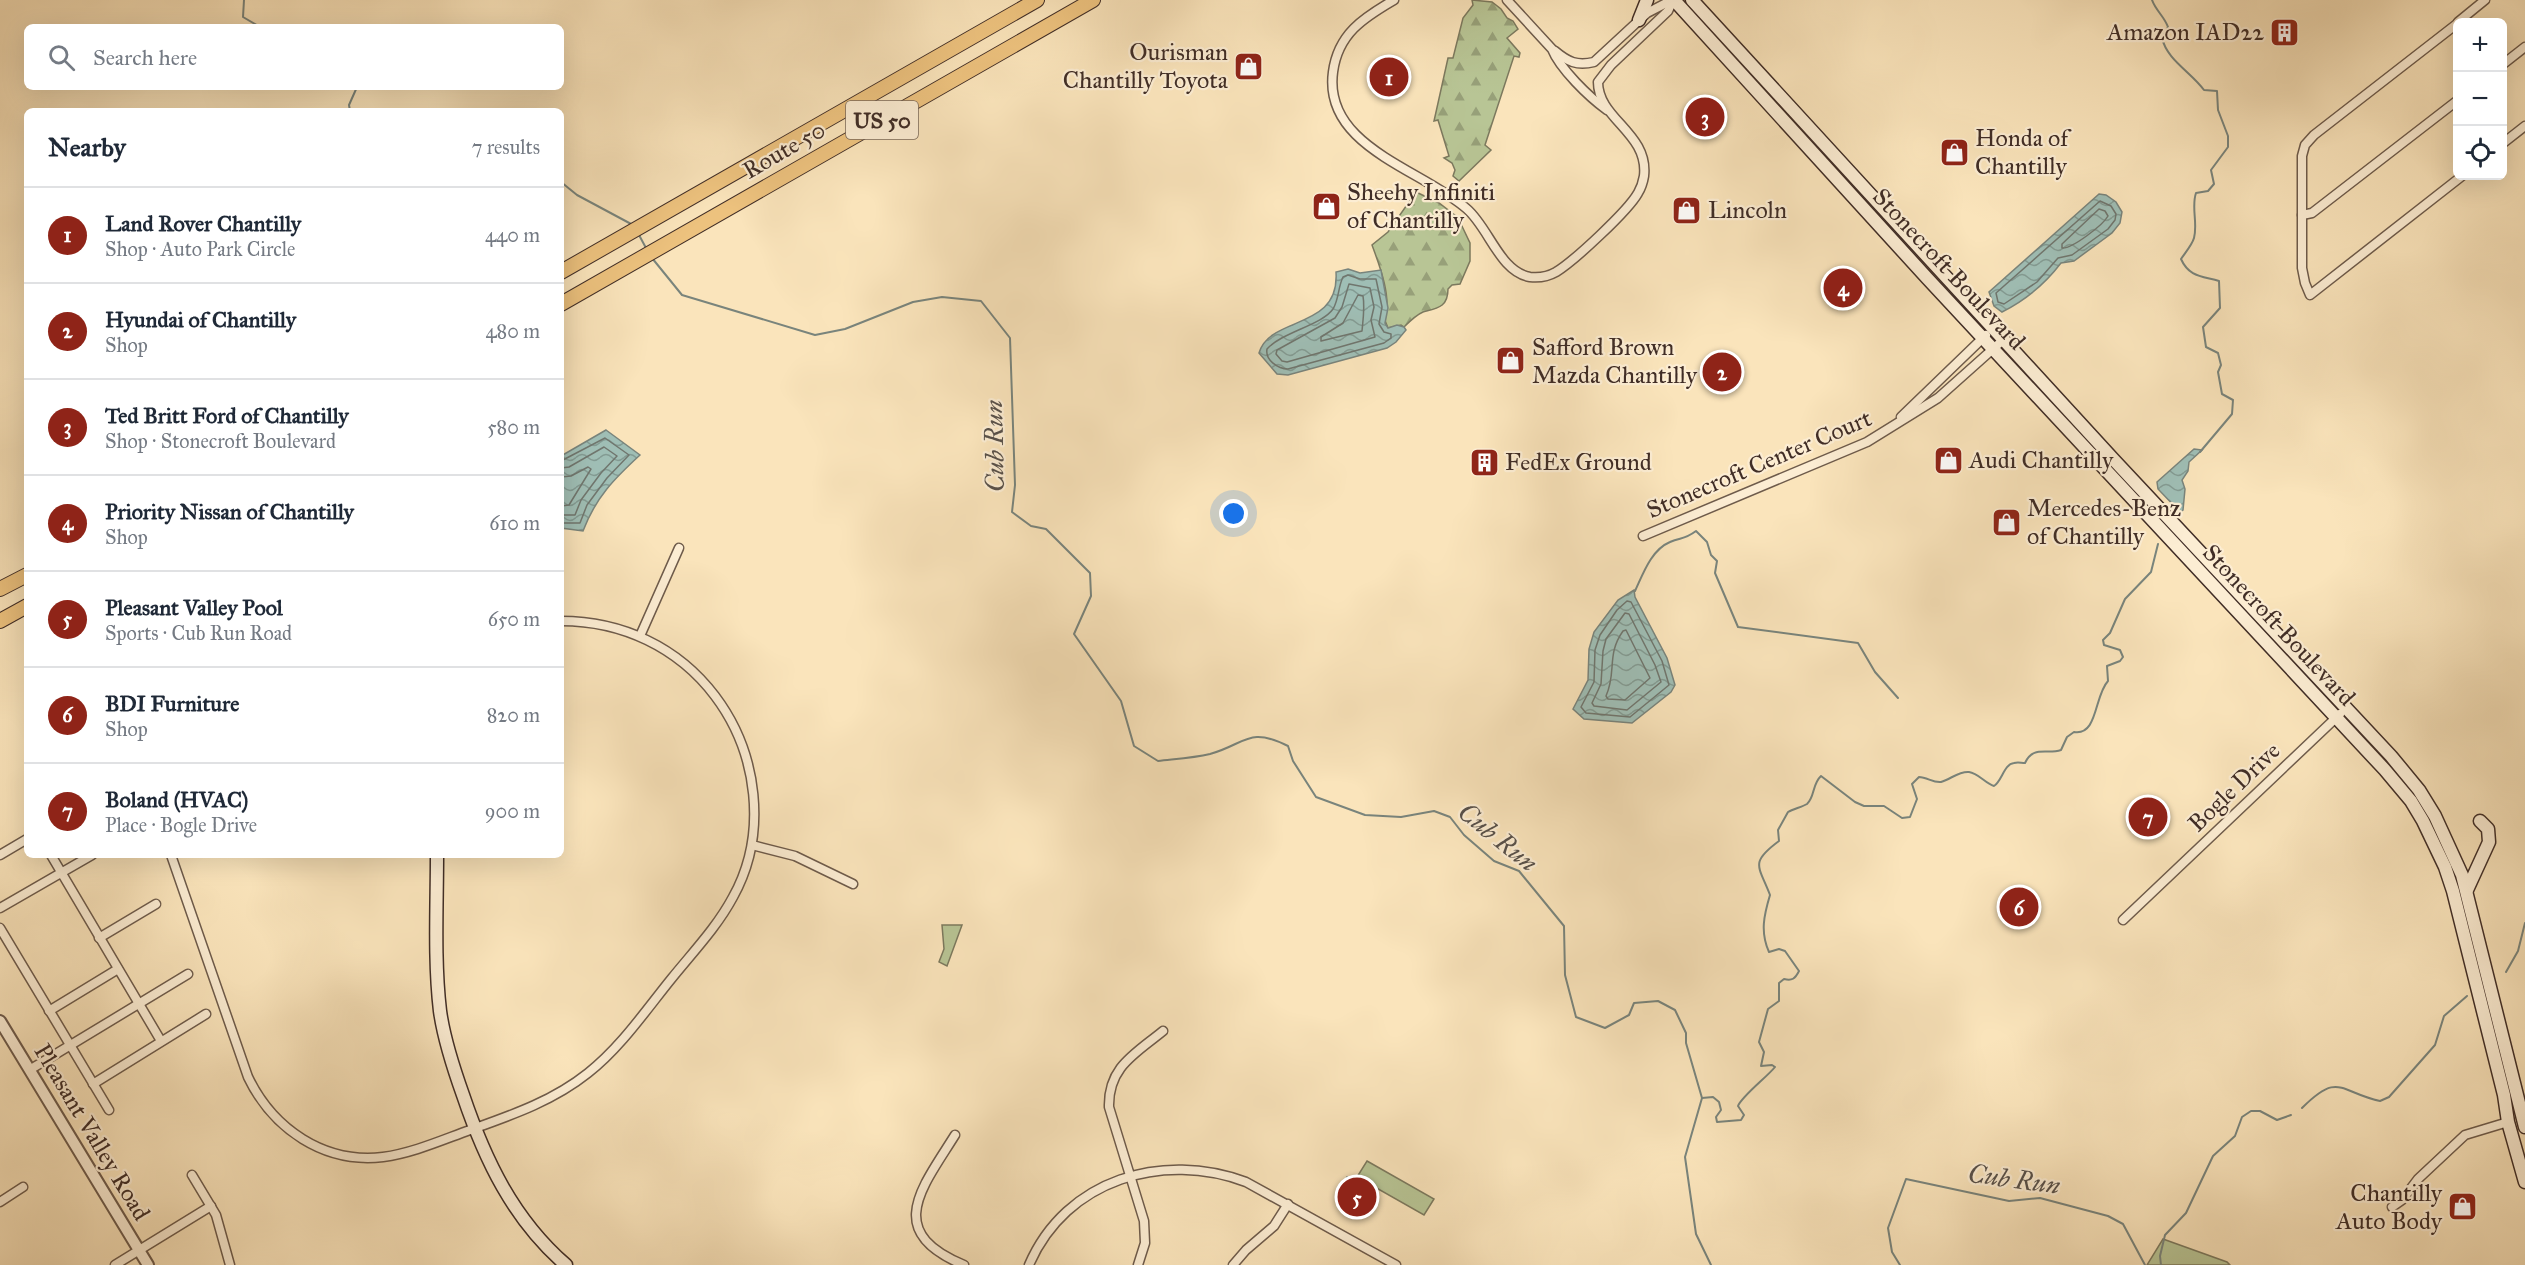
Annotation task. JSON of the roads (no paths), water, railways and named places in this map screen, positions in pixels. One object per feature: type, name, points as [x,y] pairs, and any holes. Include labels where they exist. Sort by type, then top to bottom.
[{"type":"highway","name":"Route 50","points":[[564,270],[1037,0]]},
{"type":"highway","name":"Route 50","points":[[564,302],[1093,0]]},
{"type":"highway","points":[[0,590],[24,577]]},
{"type":"highway","points":[[0,621],[24,608]]},
{"type":"main road","points":[[1639,20],[1647,0]]},
{"type":"main road","name":"Stonecroft Boulevard","points":[[1673,0],[1983,338],[2385,770],[2411,801],[2440,855],[2453,891],[2504,1095],[2508,1122],[2525,1182]]},
{"type":"main road","name":"Stonecroft Boulevard","points":[[1692,0],[2003,340],[2347,708],[2391,756],[2422,795],[2452,850],[2468,890],[2524,1122]]},
{"type":"main road","points":[[2468,890],[2489,842],[2488,829],[2481,820]]},
{"type":"main road","points":[[437,858],[440,1012],[451,1061],[475,1128],[504,1192],[530,1228],[566,1265]]},
{"type":"main road","points":[[2508,1122],[2524,1122]]},
{"type":"street","points":[[1394,0],[1363,19],[1345,37],[1338,49],[1332,76],[1336,105],[1347,127],[1364,143],[1469,210],[1491,238],[1508,266],[1514,271],[1538,277],[1556,272],[1614,220],[1639,192],[1644,175],[1643,156],[1633,137],[1601,98],[1598,89],[1600,77],[1668,11],[1673,0]]},
{"type":"street","points":[[1507,0],[1552,49],[1572,63],[1584,64],[1594,62],[1647,13],[1673,0]]},
{"type":"street","points":[[2464,18],[2485,0]]},
{"type":"street","points":[[2453,27],[2309,140],[2302,156],[2302,268],[2310,295],[2457,180]]},
{"type":"street","points":[[2507,61],[2525,47]]},
{"type":"street","points":[[1552,49],[1556,58],[1596,103],[1614,115]]},
{"type":"street","points":[[2302,215],[2312,213],[2453,103]]},
{"type":"street","points":[[2507,140],[2525,126]]},
{"type":"street","name":"Stonecroft Center Court","points":[[1890,428],[1993,328]]},
{"type":"street","name":"Stonecroft Center Court","points":[[1643,536],[1859,445],[1938,398],[2003,340]]},
{"type":"street","points":[[640,636],[679,548]]},
{"type":"street","points":[[172,858],[248,1077],[262,1103],[282,1125],[301,1139],[328,1151],[367,1158],[399,1154],[526,1109],[576,1083],[605,1059],[725,912],[742,878],[752,845],[754,818],[752,781],[745,752],[729,718],[699,677],[668,652],[640,636],[609,626],[564,621]]},
{"type":"street","name":"Bogle Drive","points":[[2123,920],[2347,708]]},
{"type":"street","points":[[0,855],[24,841]]},
{"type":"street","points":[[752,845],[813,863],[853,884]]},
{"type":"street","points":[[53,858],[161,1041]]},
{"type":"street","points":[[0,908],[87,858]]},
{"type":"street","points":[[99,938],[156,904]]},
{"type":"street","points":[[0,928],[109,1110]]},
{"type":"street","points":[[49,1011],[118,969]]},
{"type":"street","points":[[31,1069],[188,974]]},
{"type":"street","points":[[93,1084],[206,1014]]},
{"type":"street","name":"Pleasant Valley Road","points":[[0,1020],[148,1265]]},
{"type":"street","points":[[1138,1265],[1146,1235],[1144,1221],[1109,1107],[1110,1089],[1116,1073],[1123,1064],[1162,1030]]},
{"type":"street","points":[[2392,1207],[2402,1200],[2418,1179],[2461,1138],[2478,1130],[2508,1122]]},
{"type":"street","points":[[955,1135],[921,1190],[916,1216],[921,1232],[932,1248],[941,1255],[964,1265]]},
{"type":"street","points":[[1029,1265],[1053,1225],[1069,1210],[1109,1183],[1153,1170],[1180,1168],[1223,1174],[1260,1189],[1385,1262],[1396,1265]]},
{"type":"street","points":[[192,1175],[212,1206],[220,1225],[230,1265]]},
{"type":"street","points":[[0,1202],[23,1187]]},
{"type":"street","points":[[1233,1265],[1246,1250],[1274,1226],[1288,1204]]},
{"type":"street","points":[[115,1265],[212,1206]]},
{"type":"water","points":[[2099,194],[2106,195],[2116,202],[2122,212],[2120,223],[2112,233],[2074,261],[2061,263],[2042,285],[2019,302],[2002,312],[1994,306],[1989,292]]},
{"type":"water","points":[[1348,269],[1360,273],[1381,270],[1388,308],[1385,323],[1388,328],[1397,325],[1406,330],[1396,342],[1387,348],[1288,375],[1277,374],[1259,353],[1266,341],[1276,333],[1316,314],[1327,304],[1334,291],[1336,272]]},
{"type":"water","points":[[606,430],[640,455],[607,489],[594,508],[583,531],[564,528],[564,454]]},
{"type":"water","points":[[2194,449],[2202,450],[2189,462],[2188,471],[2182,480],[2185,489],[2183,510],[2180,512],[2158,489],[2157,482]]},
{"type":"water","points":[[1634,590],[1635,597],[1667,658],[1675,685],[1671,692],[1632,723],[1584,719],[1573,709],[1588,680],[1589,649],[1594,632],[1618,600]]},
{"type":"water","points":[[1347,1177],[1369,1190],[1360,1204],[1368,1209],[1363,1217],[1344,1206],[1353,1190],[1344,1184]]},
{"type":"waterway","name":"Cub Run","points":[[244,0],[243,17],[255,24]]},
{"type":"waterway","points":[[2152,0],[2168,27],[2162,38],[2169,53],[2204,90],[2217,91],[2218,110],[2228,136],[2228,147],[2211,170],[2214,184],[2208,191],[2196,193],[2194,238],[2181,259],[2192,273],[2219,281],[2220,308],[2203,327],[2206,347],[2218,353],[2221,365],[2218,372],[2222,394],[2233,400],[2232,414],[2200,452]]},
{"type":"waterway","name":"Cub Run","points":[[350,108],[356,90]]},
{"type":"waterway","name":"Cub Run","points":[[564,184],[577,195],[633,225]]},
{"type":"waterway","name":"Cub Run","points":[[639,235],[646,248]]},
{"type":"waterway","name":"Cub Run","points":[[652,258],[682,295],[815,335],[845,329],[913,302],[942,297],[981,301],[1010,338],[1015,485],[1012,512],[1031,526],[1046,529],[1090,573],[1091,596],[1074,634],[1121,701],[1134,746],[1158,761],[1210,754],[1248,739],[1264,737],[1288,746],[1293,761],[1316,797],[1365,815],[1401,817],[1434,811],[1450,817],[1464,835],[1494,861],[1519,871],[1564,926],[1565,975],[1576,1017],[1605,1028],[1629,1015],[1634,1003],[1658,1001],[1675,1010],[1686,1033],[1686,1043],[1702,1098],[1685,1157],[1696,1234],[1711,1265]]},
{"type":"waterway","points":[[1635,591],[1648,563],[1663,546],[1696,531],[1707,542],[1711,555],[1717,561],[1715,573],[1738,627],[1858,643],[1875,672],[1898,698]]},
{"type":"waterway","points":[[1702,1098],[1713,1097],[1719,1102],[1721,1110],[1716,1117],[1717,1122],[1741,1120],[1744,1115],[1738,1106],[1740,1102],[1775,1067],[1761,1066],[1764,1052],[1759,1042],[1768,1009],[1779,1001],[1779,983],[1784,979],[1793,979],[1799,971],[1785,951],[1779,949],[1769,952],[1766,945],[1764,924],[1770,895],[1759,865],[1763,855],[1779,841],[1778,830],[1788,812],[1807,804],[1821,776],[1855,802],[1864,806],[1884,806],[1902,818],[1910,817],[1917,799],[1912,784],[1919,777],[1941,782],[1958,774],[1969,772],[1994,786],[2011,764],[2025,763],[2028,757],[2036,752],[2061,750],[2067,737],[2074,732],[2082,732],[2092,722],[2108,681],[2107,666],[2120,661],[2123,657],[2120,650],[2104,645],[2103,640],[2110,633],[2125,599],[2151,572],[2158,544]]},
{"type":"waterway","points":[[2506,972],[2518,951],[2525,923]]},
{"type":"waterway","points":[[2302,1108],[2314,1097],[2332,1087],[2340,1087],[2380,1101],[2389,1097],[2435,1045],[2444,1016],[2467,996]]},
{"type":"waterway","points":[[2161,1265],[2160,1256],[2165,1235],[2186,1213],[2213,1156],[2235,1136],[2242,1117],[2251,1111],[2260,1111],[2277,1120],[2291,1115]]},
{"type":"waterway","name":"Cub Run","points":[[1900,1265],[1892,1252],[1888,1228],[1906,1179],[2009,1201],[2040,1198],[2108,1216],[2123,1224],[2145,1265]]},
{"type":"place","name":"Amazon IAD22","points":[[2285,32]]},
{"type":"place","name":"Ourisman Chantilly Toyota","points":[[1249,66]]},
{"type":"place","name":"Land Rover Chantilly","points":[[1389,77]]},
{"type":"place","name":"Ted Britt Ford of Chantilly","points":[[1705,117]]},
{"type":"place","name":"Honda of Chantilly","points":[[1954,152]]},
{"type":"place","name":"Sheehy Infiniti of Chantilly","points":[[1326,206]]},
{"type":"place","name":"Lincoln","points":[[1687,210]]},
{"type":"place","name":"Priority Nissan of Chantilly","points":[[1843,288]]},
{"type":"place","name":"Safford Brown Mazda Chantilly","points":[[1511,361]]},
{"type":"place","name":"Hyundai of Chantilly","points":[[1722,372]]},
{"type":"place","name":"Audi Chantilly","points":[[1948,460]]},
{"type":"place","name":"FedEx Ground","points":[[1484,462]]},
{"type":"place","name":"Mercedes-Benz of Chantilly","points":[[2006,522]]},
{"type":"place","name":"Boland (HVAC)","points":[[2148,817]]},
{"type":"place","name":"BDI Furniture","points":[[2019,907]]},
{"type":"place","name":"Pleasant Valley Pool","points":[[1357,1197]]},
{"type":"place","name":"Chantilly Auto Body","points":[[2463,1207]]}]
